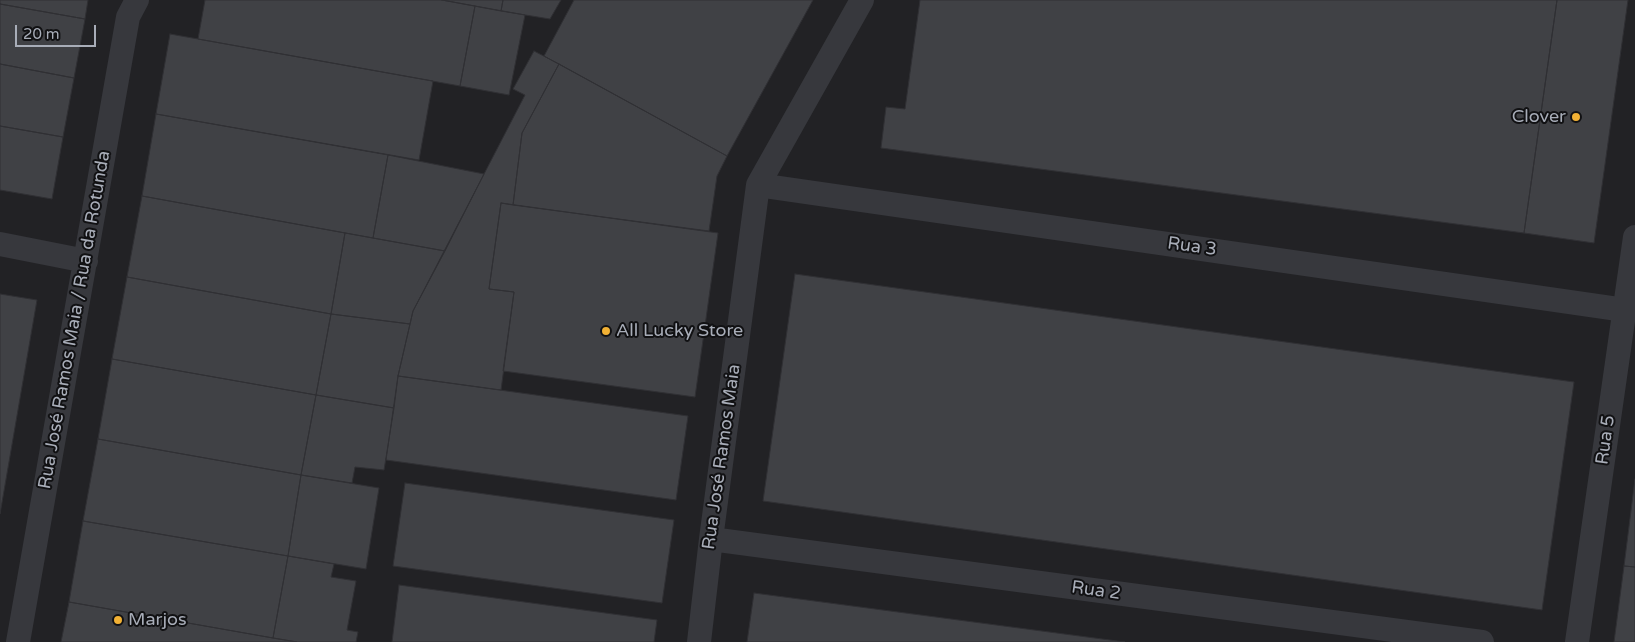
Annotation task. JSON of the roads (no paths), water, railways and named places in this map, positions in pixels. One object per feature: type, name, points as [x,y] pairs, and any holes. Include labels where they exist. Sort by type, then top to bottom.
[{"type":"street","name":"Rua José Ramos Maia / Rua da Rotunda","points":[[18,642],[128,17],[137,0]]},
{"type":"street","name":"Rua José Ramos Maia","points":[[699,642],[758,185],[862,0]]},
{"type":"street","name":"Rua 3","points":[[758,185],[1625,310]]},
{"type":"street","name":"Rua 5","points":[[1577,642],[1635,237]]},
{"type":"street","points":[[0,244],[86,261]]},
{"type":"street","name":"Rua 2","points":[[711,539],[1482,642]]},
{"type":"place","name":"Clover","points":[[1576,117]]},
{"type":"place","name":"All Lucky Store","points":[[606,331]]},
{"type":"place","name":"Marjos","points":[[118,620]]}]
